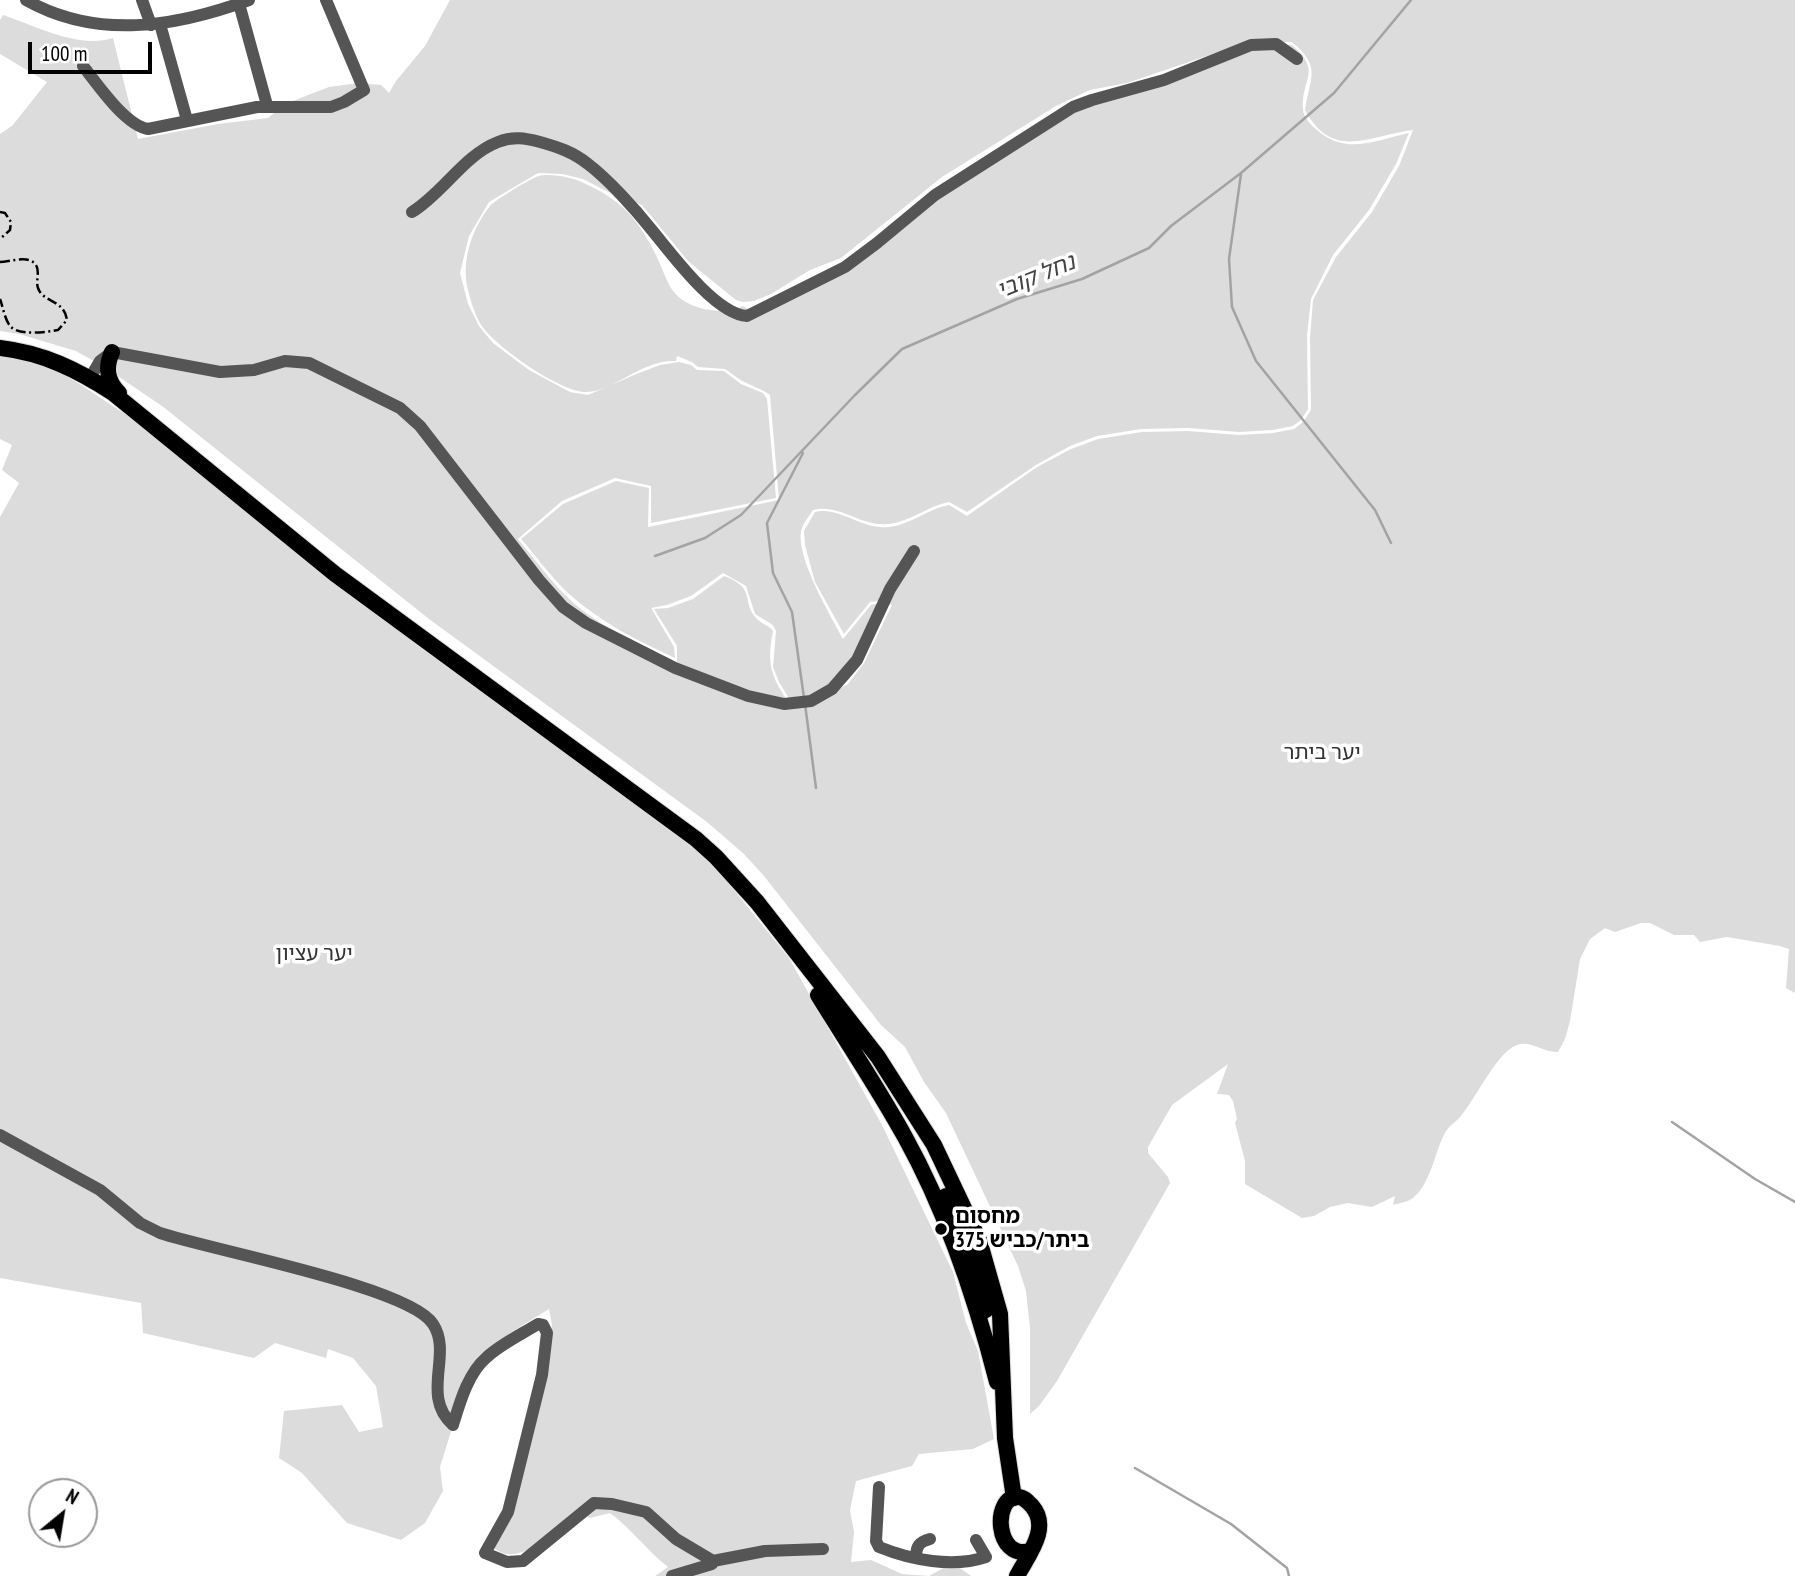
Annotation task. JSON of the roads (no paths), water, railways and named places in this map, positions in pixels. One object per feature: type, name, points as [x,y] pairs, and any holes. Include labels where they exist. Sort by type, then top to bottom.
[{"type":"main road","points":[[0,348],[49,359],[90,378],[135,410],[335,574],[696,839],[751,894],[878,1057],[951,1206],[982,1295],[1003,1384],[1005,1438],[1014,1498]]},
{"type":"main road","points":[[112,352],[107,362],[109,380],[135,410]]},
{"type":"main road","points":[[779,930],[906,1138],[942,1216],[971,1296],[1004,1411]]},
{"type":"main road","points":[[1014,1498],[1003,1507],[1000,1518],[1003,1537],[1010,1548],[1017,1576]]},
{"type":"main road","points":[[1014,1498],[1028,1501],[1036,1510],[1038,1539],[1017,1576]]},
{"type":"main road","points":[[1010,1548],[1017,1552],[1030,1551]]},
{"type":"street","points":[[26,0],[55,14],[97,25],[123,27],[156,25],[242,1],[267,106]]},
{"type":"street","points":[[142,0],[156,25],[187,120]]},
{"type":"street","points":[[83,66],[101,89],[137,125],[148,129],[267,106],[331,107],[364,90],[326,0]]},
{"type":"street","points":[[412,212],[429,201],[487,147],[500,141],[525,138],[564,148],[589,164],[632,208],[710,297],[738,316],[747,316],[845,267],[934,195],[1073,107],[1164,80],[1251,45],[1276,44],[1297,59]]},
{"type":"street","points":[[90,378],[100,361],[112,352],[220,372],[254,370],[285,361],[309,363],[400,408],[420,426],[562,607],[586,623],[675,668],[748,696],[784,704],[811,701],[832,689],[856,660],[890,589],[914,551]]},
{"type":"street","points":[[0,1135],[100,1190],[140,1223],[160,1233],[371,1289],[418,1309],[434,1324],[439,1343],[438,1405],[453,1425],[460,1400],[486,1357],[538,1324],[543,1325],[547,1333],[542,1375],[508,1512],[485,1553],[507,1562],[523,1561],[594,1503],[602,1503],[646,1512],[676,1539],[713,1562]]},
{"type":"street","points":[[879,1487],[876,1541],[880,1547],[902,1556],[973,1561],[986,1557],[976,1540]]},
{"type":"street","points":[[916,1558],[916,1548],[922,1541],[930,1539]]},
{"type":"street","points":[[672,1576],[713,1562],[765,1551],[823,1549]]},
{"type":"waterway","name":"נחל קובי","points":[[655,556],[705,538],[741,515],[902,349],[1017,299],[1082,279],[1149,248],[1171,226],[1241,173],[1334,93],[1411,0]]},
{"type":"waterway","points":[[1241,174],[1229,259],[1232,307],[1256,361],[1375,510],[1391,543]]},
{"type":"waterway","points":[[803,453],[767,523],[773,573],[792,612],[804,698]]},
{"type":"waterway","points":[[805,704],[816,788]]},
{"type":"waterway","points":[[1672,1122],[1755,1179],[1795,1202]]},
{"type":"waterway","points":[[1135,1468],[1231,1524],[1287,1568],[1289,1576]]},
{"type":"railway","points":[[0,212],[5,213],[11,222],[10,230],[0,239]]},
{"type":"railway","points":[[0,262],[21,259],[33,262],[38,271],[38,288],[44,296],[62,308],[67,320],[58,330],[21,332],[9,324],[0,299]]},
{"type":"place","name":"מחסום ביתר/כביש 375","points":[[941,1229]]},
{"type":"park label","name":"יער ביתר","points":[[1322,753]]},
{"type":"park label","name":"יער עציון","points":[[314,954]]}]
